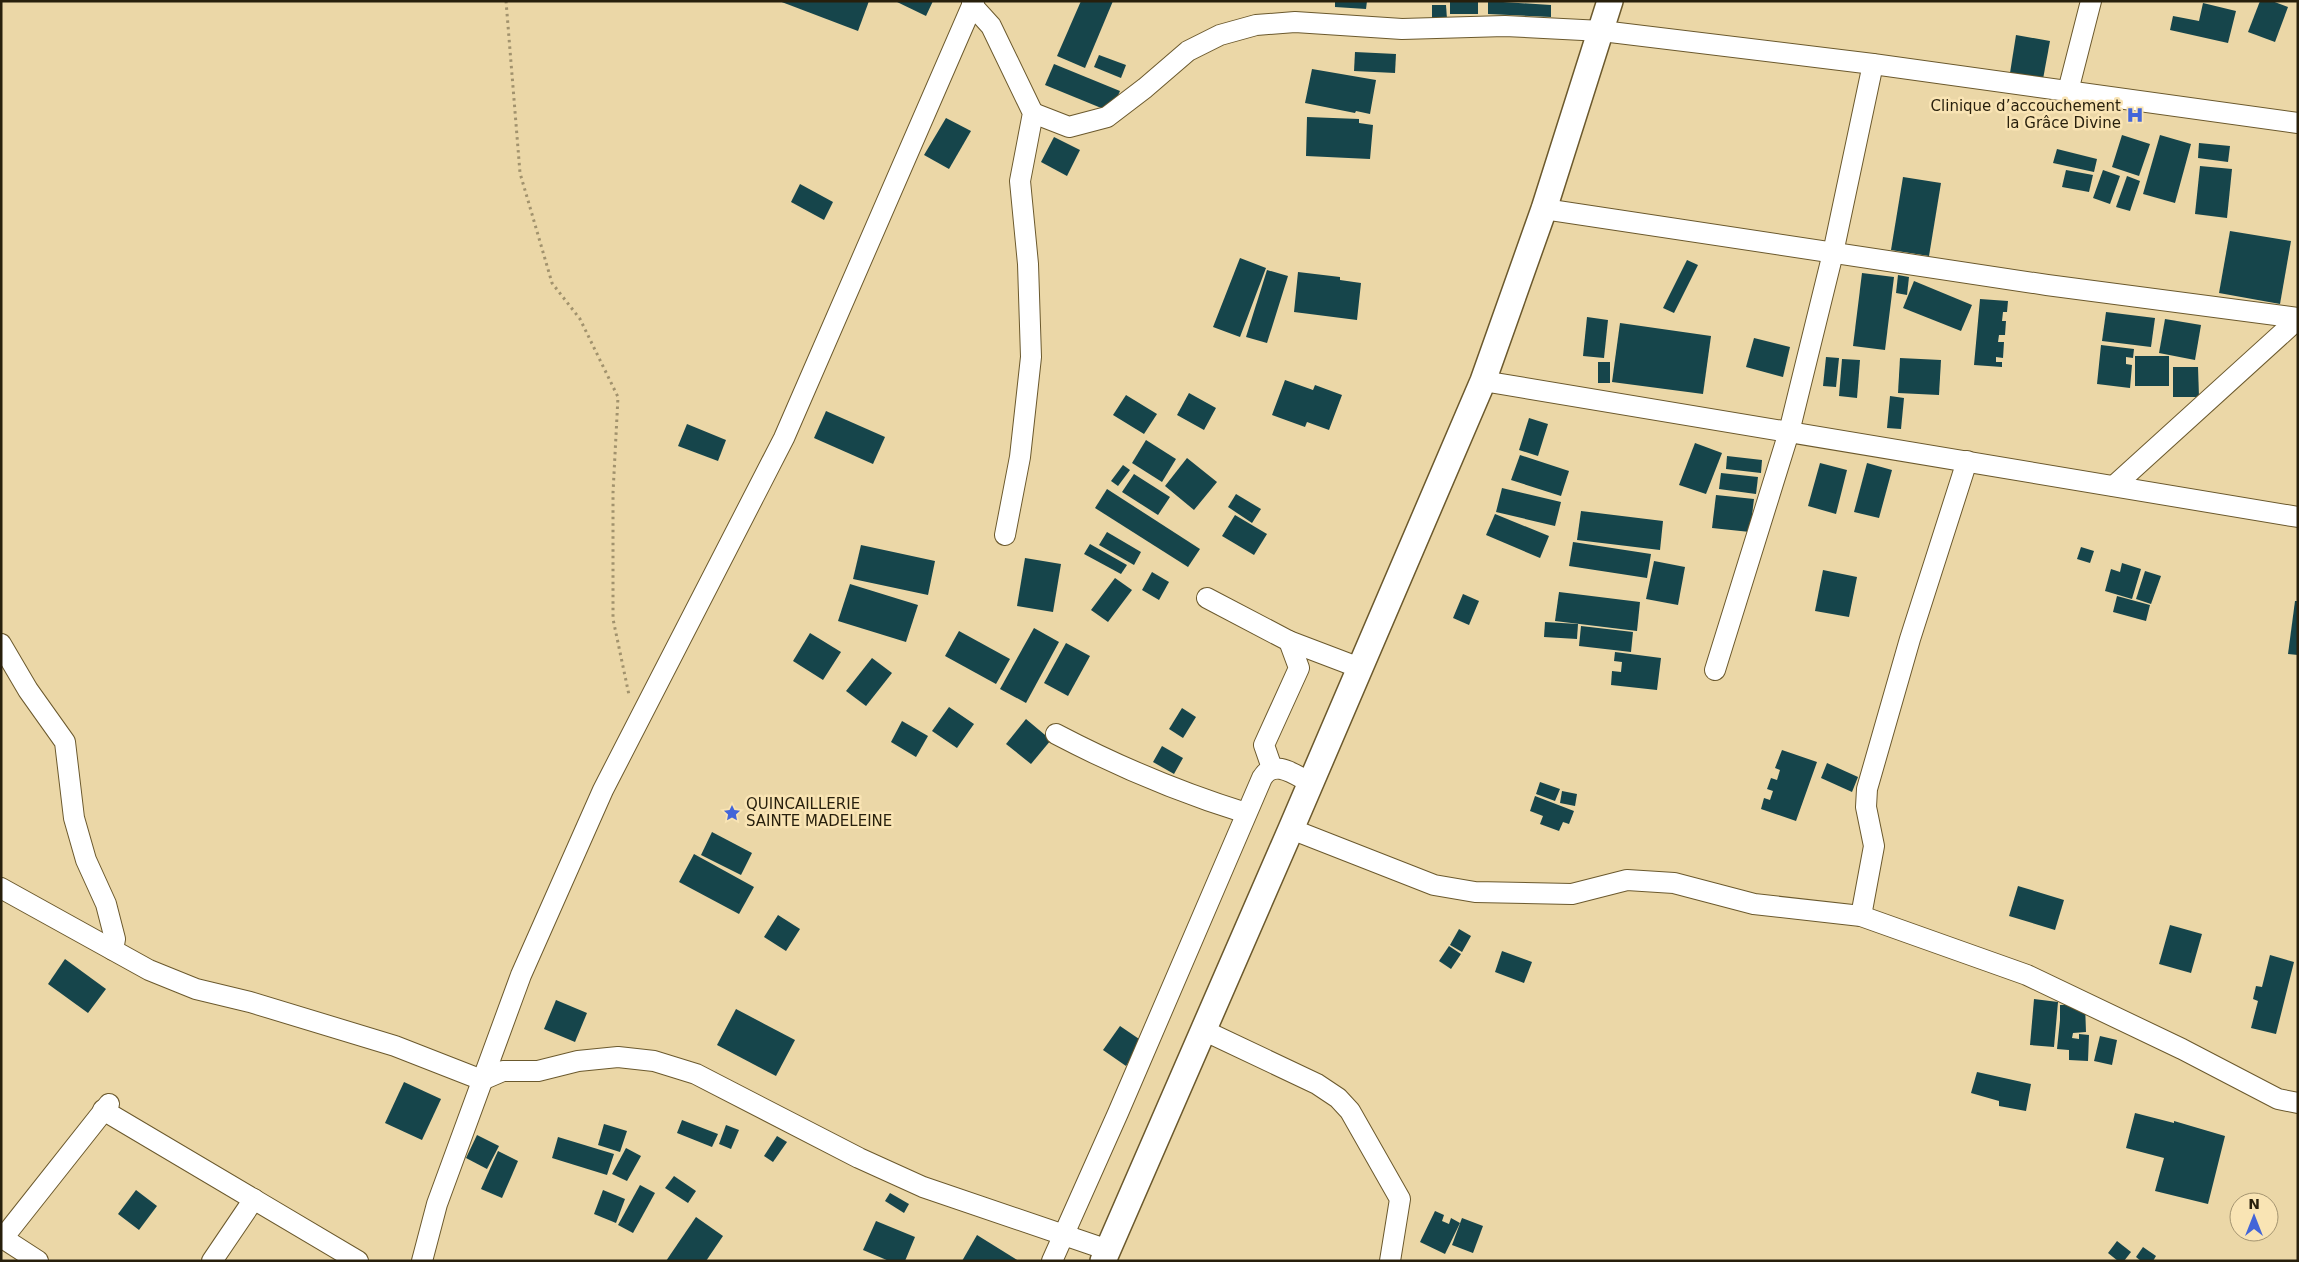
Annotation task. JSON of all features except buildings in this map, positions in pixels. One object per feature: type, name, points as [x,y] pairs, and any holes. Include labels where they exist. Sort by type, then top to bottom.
[{"type":"street","points":[[1,888],[148,970],[196,989],[250,1002],[395,1046],[482,1080],[503,1071],[538,1071],[578,1061],[618,1057],[654,1061],[696,1074],[859,1158],[923,1187],[1062,1234],[1105,1256],[1311,783],[1483,381],[1544,209],[1610,1]]},
{"type":"street","points":[[2068,91],[2091,1]]},
{"type":"street","points":[[422,1261],[438,1204],[522,975],[603,790],[784,438],[973,3],[991,26],[1033,113],[1020,181],[1028,264],[1031,357],[1020,457],[1005,535]]},
{"type":"street","points":[[1033,113],[1069,127],[1107,116],[1145,88],[1188,51],[1220,35],[1256,25],[1295,22],[1402,29],[1505,26],[1602,31],[1873,64],[2298,123]]},
{"type":"street","points":[[1715,670],[1789,432],[1833,252],[1873,64]]},
{"type":"street","points":[[1544,209],[2047,285],[2298,318]]},
{"type":"street","points":[[2114,486],[2298,318]]},
{"type":"street","points":[[1483,381],[2298,517]]},
{"type":"street","points":[[1861,916],[1874,846],[1866,807],[1867,789],[1910,639],[1967,461]]},
{"type":"street","points":[[1207,598],[1289,641],[1360,668]]},
{"type":"street","points":[[1272,768],[1264,745],[1299,668],[1289,641]]},
{"type":"street","points":[[1,644],[28,690],[65,742],[74,818],[86,860],[106,904],[115,939],[113,950]]},
{"type":"street","points":[[1056,734],[1099,757],[1155,782],[1246,813]]},
{"type":"street","points":[[1052,1261],[1062,1234],[1118,1113],[1246,813],[1266,772],[1272,768],[1280,768],[1311,783]]},
{"type":"street","points":[[1291,828],[1434,885],[1475,892],[1572,894],[1627,880],[1674,883],[1754,904],[1861,916],[2027,975],[2182,1049],[2278,1099],[2298,1103]]},
{"type":"street","points":[[1203,1030],[1317,1084],[1338,1098],[1350,1110],[1400,1199],[1390,1261]]},
{"type":"street","points":[[38,1261],[2,1237],[106,1107],[358,1261]]},
{"type":"street","points":[[212,1261],[254,1199]]},
{"type":"path","points":[[506,1],[520,173],[552,283],[580,319],[618,397],[613,493],[613,619],[635,727]]},
{"type":"place","name":"Clinique d’accouchement la Grâce Divine","points":[[2135,115]]},
{"type":"place","name":"QUINCAILLERIE SAINTE MADELEINE","points":[[732,813]]}]
